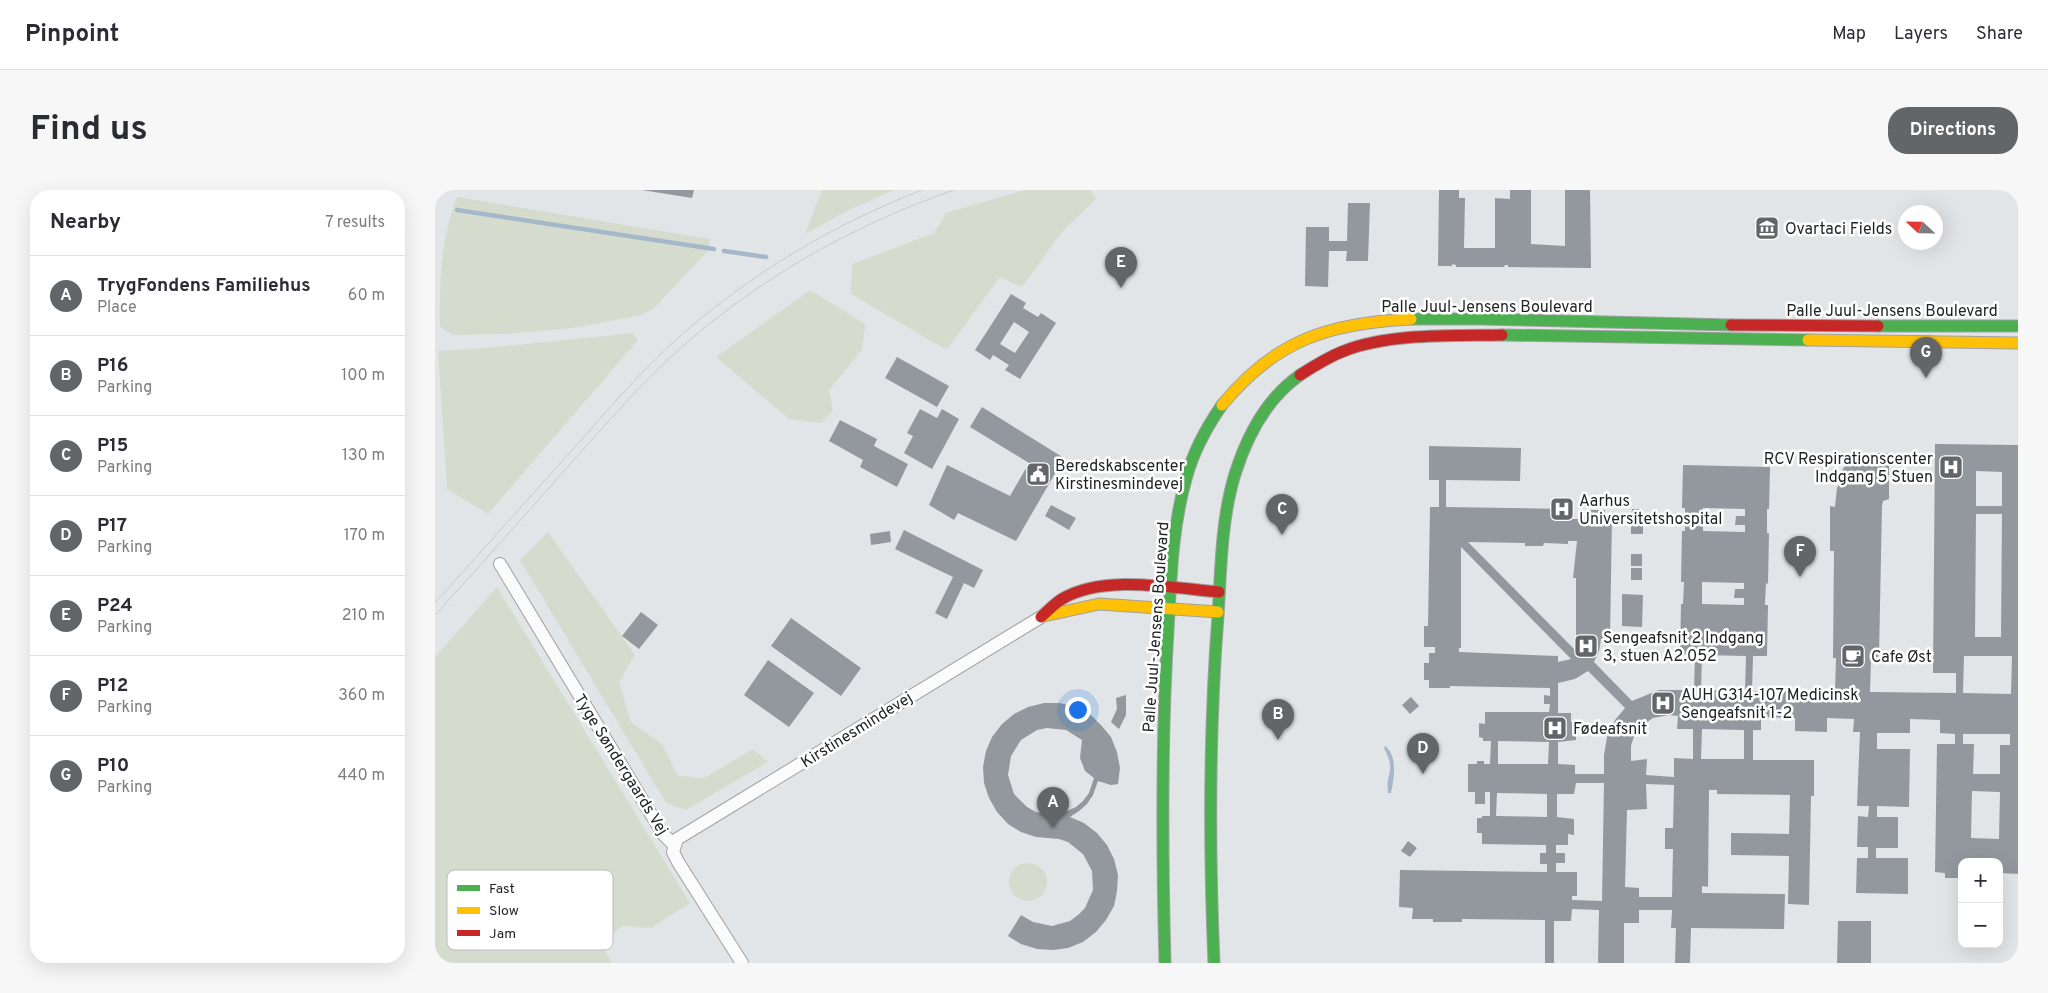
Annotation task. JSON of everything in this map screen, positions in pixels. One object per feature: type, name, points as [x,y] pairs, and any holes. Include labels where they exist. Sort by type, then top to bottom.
[{"type":"street","name":"Palle Juul-Jensens Boulevard","points":[[1165,963],[1162,860],[1165,680],[1176,530],[1182,494],[1192,460],[1207,428],[1228,397],[1252,371],[1276,354],[1306,338],[1334,329],[1397,320],[1435,319],[1794,326],[2018,326]]},
{"type":"street","name":"Palle Juul-Jensens Boulevard","points":[[1214,963],[1211,861],[1214,666],[1227,505],[1245,447],[1260,417],[1292,381],[1318,363],[1351,349],[1394,340],[1440,336],[1563,335],[2018,343]]},
{"type":"street","name":"Tyge Søndergaards Vej","points":[[500,564],[663,834],[674,845],[673,852],[678,862],[742,963]]},
{"type":"street","name":"Kirstinesmindevej","points":[[674,845],[677,839],[685,833],[1041,616],[1062,599],[1091,589],[1124,586],[1219,592]]},
{"type":"street","name":"Kirstinesmindevej","points":[[1041,616],[1099,604],[1218,612]]},
{"type":"shaded area","points":[[822,190],[894,190],[847,211],[805,234]]},
{"type":"shaded area","points":[[1025,190],[1091,190],[1096,199],[1062,232],[1022,287],[1000,277],[948,348],[943,348],[851,294],[852,264],[934,233],[946,213]]},
{"type":"shaded area","points":[[457,197],[710,239],[707,252],[653,309],[642,315],[573,328],[504,334],[453,335],[440,327],[440,294],[444,245],[447,228]]},
{"type":"shaded area","points":[[810,290],[865,324],[862,350],[829,390],[833,411],[821,423],[789,419],[716,357]]},
{"type":"shaded area","points":[[633,333],[638,340],[488,514],[447,489],[438,351]]},
{"type":"shaded area","points":[[548,532],[635,655],[619,682],[631,722],[662,744],[678,776],[704,778],[753,749],[768,762],[686,810],[666,803],[520,560]]},
{"type":"shaded area","points":[[497,587],[690,903],[651,928],[622,926],[613,934],[613,870],[447,870],[447,950],[604,950],[612,963],[435,963],[435,657]]},
{"type":"shaded area","points":[[1028,863],[1042,868],[1047,882],[1042,896],[1028,901],[1014,896],[1009,882],[1014,868]]},
{"type":"water","points":[[1385,746],[1392,755],[1394,768],[1391,793],[1388,793],[1387,786],[1390,763],[1384,748]]},
{"type":"building","points":[[642,190],[694,190],[692,198]]},
{"type":"building","points":[[1439,190],[1459,190],[1459,198],[1465,198],[1464,248],[1495,248],[1495,198],[1510,199],[1510,190],[1531,190],[1531,244],[1565,246],[1565,190],[1590,190],[1591,268],[1508,267],[1508,265],[1504,267],[1456,267],[1456,265],[1452,264],[1452,266],[1438,266]]},
{"type":"building","points":[[1348,203],[1370,203],[1368,261],[1346,261],[1347,251],[1329,251],[1328,287],[1305,286],[1306,227],[1329,227],[1329,241],[1347,241]]},
{"type":"building","name":"Ovartaci Fields","points":[[1756,220],[1779,220],[1778,237],[1756,236]]},
{"type":"building","points":[[1011,294],[1026,303],[1023,308],[1038,317],[1041,313],[1056,323],[1020,379],[1005,370],[1009,365],[993,355],[990,360],[975,350]],"holes":[[[1014,322],[1029,332],[1015,353],[1000,344]]]},
{"type":"building","points":[[897,357],[949,386],[937,407],[885,378]]},
{"type":"building","name":"Beredskabscenter Kirstinesmindevej","points":[[982,407],[1064,458],[1016,541],[958,513],[954,520],[929,505],[947,465],[1010,496],[1029,463],[970,427]]},
{"type":"building","points":[[920,409],[937,418],[942,409],[959,419],[932,469],[904,453],[913,436],[907,433]]},
{"type":"building","points":[[840,420],[877,439],[874,446],[908,464],[897,487],[860,467],[863,460],[829,441]]},
{"type":"building","points":[[1935,444],[2018,445],[2018,874],[2003,873],[2003,858],[1958,858],[1958,878],[1945,878],[1945,873],[1935,872],[1937,744],[1955,744],[1955,734],[1940,733],[1940,720],[1910,719],[1910,733],[1877,733],[1877,749],[1910,749],[1909,807],[1877,806],[1877,817],[1898,817],[1898,848],[1876,848],[1876,858],[1908,858],[1908,894],[1856,893],[1857,858],[1868,858],[1868,847],[1857,847],[1858,816],[1868,817],[1869,806],[1857,806],[1860,732],[1853,732],[1854,719],[1827,718],[1827,732],[1795,731],[1795,718],[1761,717],[1761,730],[1753,730],[1753,760],[1814,760],[1814,796],[1811,796],[1809,905],[1788,904],[1789,856],[1731,855],[1731,833],[1789,834],[1790,795],[1717,794],[1717,790],[1709,790],[1708,887],[1702,886],[1702,893],[1785,894],[1784,929],[1691,928],[1690,963],[1675,963],[1676,928],[1671,928],[1672,910],[1639,910],[1639,923],[1624,923],[1624,963],[1598,963],[1599,910],[1572,909],[1571,921],[1554,921],[1554,963],[1545,963],[1545,920],[1462,919],[1462,922],[1433,922],[1433,919],[1412,919],[1413,908],[1399,907],[1400,870],[1547,872],[1547,864],[1540,864],[1540,853],[1546,853],[1546,845],[1482,844],[1482,833],[1477,833],[1477,818],[1490,816],[1490,792],[1485,792],[1485,804],[1475,804],[1475,792],[1468,792],[1468,764],[1477,764],[1477,761],[1484,761],[1484,764],[1490,764],[1491,741],[1483,741],[1483,738],[1479,737],[1479,723],[1485,724],[1485,712],[1549,712],[1550,704],[1544,704],[1544,695],[1550,696],[1550,688],[1450,686],[1450,688],[1429,688],[1429,680],[1424,680],[1424,663],[1429,663],[1429,653],[1435,653],[1435,647],[1424,647],[1424,626],[1428,626],[1430,507],[1439,507],[1439,480],[1429,480],[1429,446],[1521,448],[1520,481],[1446,480],[1446,507],[1568,509],[1568,519],[1578,519],[1578,516],[1590,516],[1590,510],[1605,510],[1605,516],[1612,516],[1610,639],[1601,639],[1599,651],[1594,662],[1632,701],[1659,690],[1694,690],[1695,655],[1680,654],[1681,604],[1683,604],[1684,582],[1681,582],[1682,531],[1685,531],[1685,508],[1682,508],[1683,465],[1770,467],[1769,509],[1767,509],[1767,533],[1769,533],[1768,584],[1766,583],[1765,603],[1765,605],[1768,605],[1767,656],[1753,656],[1752,691],[1835,692],[1836,658],[1833,658],[1834,551],[1830,551],[1830,506],[1835,507],[1837,488],[1841,480],[1837,478],[1847,463],[1854,458],[1857,462],[1878,453],[1889,453],[1889,499],[1883,501],[1882,506],[1879,657],[1871,658],[1870,692],[1956,693],[1956,673],[1933,673]],"holes":[[[1976,471],[2002,472],[2002,506],[1976,506]],[[1703,508],[1745,509],[1745,516],[1736,516],[1735,525],[1745,525],[1745,532],[1703,531]],[[1976,514],[2002,514],[2001,637],[1975,637]],[[1568,541],[1577,541],[1573,578],[1576,578],[1576,640],[1582,641],[1578,653],[1468,542],[1525,543],[1525,546],[1543,546],[1544,543],[1568,544]],[[1461,547],[1571,659],[1558,662],[1558,656],[1459,652],[1459,648],[1461,648]],[[1702,582],[1744,583],[1744,589],[1735,589],[1734,598],[1744,598],[1744,605],[1702,604]],[[1702,655],[1746,656],[1745,691],[1701,690]],[[1964,656],[2012,656],[2011,694],[1963,693]],[[1588,671],[1625,708],[1615,720],[1607,737],[1604,755],[1604,774],[1575,774],[1575,765],[1558,764],[1558,742],[1576,740],[1576,722],[1571,722],[1571,713],[1558,713],[1558,683],[1575,679]],[[1669,715],[1678,716],[1677,729],[1693,729],[1693,759],[1674,758],[1674,777],[1646,775],[1647,759],[1631,761],[1631,746],[1635,733],[1653,718]],[[1702,729],[1744,730],[1744,759],[1701,759]],[[1963,734],[2010,734],[2010,745],[2000,745],[2000,774],[1973,774],[1974,744],[1963,744]],[[1498,741],[1549,742],[1548,764],[1498,764]],[[1576,783],[1604,783],[1602,901],[1572,900],[1572,896],[1577,896],[1577,872],[1556,872],[1556,863],[1565,863],[1565,853],[1556,853],[1556,845],[1568,845],[1568,834],[1574,835],[1574,819],[1557,817],[1557,794],[1574,794]],[[1646,784],[1674,785],[1673,828],[1665,828],[1665,849],[1673,849],[1672,897],[1639,897],[1639,888],[1625,887],[1627,810],[1647,809]],[[1972,791],[2000,792],[1999,839],[1971,838]],[[1497,793],[1547,794],[1547,817],[1496,816]]]},
{"type":"building","points":[[1051,505],[1076,518],[1069,530],[1045,516]]},
{"type":"building","points":[[1632,509],[1643,509],[1643,521],[1631,521]]},
{"type":"building","points":[[1631,522],[1643,522],[1643,534],[1631,534]]},
{"type":"building","points":[[904,530],[983,570],[974,588],[964,583],[947,619],[935,613],[953,577],[895,549]]},
{"type":"building","points":[[890,531],[891,542],[871,545],[870,534]]},
{"type":"building","points":[[1631,554],[1642,554],[1642,566],[1631,566]]},
{"type":"building","points":[[1631,568],[1642,568],[1642,580],[1631,580]]},
{"type":"building","points":[[1622,594],[1643,595],[1642,627],[1622,626]]},
{"type":"building","points":[[641,612],[658,625],[639,649],[622,636]]},
{"type":"building","points":[[791,618],[861,668],[841,696],[771,646]]},
{"type":"building","points":[[768,660],[814,693],[789,727],[744,695]]},
{"type":"building","points":[[1126,695],[1126,715],[1119,729],[1111,722],[1117,709],[1116,698]]},
{"type":"building","points":[[1411,697],[1419,706],[1410,714],[1402,705]]},
{"type":"building","points":[[1044,703],[1060,703],[1090,714],[1111,737],[1117,752],[1120,768],[1118,784],[1111,785],[1098,781],[1093,795],[1087,804],[1070,817],[1084,823],[1097,833],[1107,845],[1114,859],[1118,875],[1114,906],[1106,920],[1096,932],[1083,942],[1068,948],[1053,950],[1037,949],[1021,944],[1008,936],[1021,915],[1033,922],[1052,926],[1070,921],[1085,908],[1093,890],[1092,871],[1083,854],[1068,842],[1059,839],[1036,837],[1021,832],[1008,824],[997,812],[989,798],[984,783],[983,767],[986,751],[992,737],[1002,724],[1014,714],[1028,707]],"holes":[[[1047,728],[1066,730],[1082,740],[1080,758],[1085,771],[1094,778],[1089,793],[1076,807],[1058,815],[1036,812],[1027,807],[1014,794],[1008,775],[1011,756],[1021,740],[1037,730]]]},
{"type":"building","points":[[1408,841],[1417,848],[1410,857],[1401,851]]},
{"type":"building","points":[[1838,921],[1871,921],[1871,963],[1837,963]]},
{"type":"waterway","points":[[457,210],[714,249]]},
{"type":"waterway","points":[[724,251],[766,257]]},
{"type":"tram line","points":[[435,603],[637,378],[705,315],[763,272],[824,235],[922,190]]},
{"type":"tram line","points":[[435,615],[626,402],[684,345],[714,320],[778,275],[845,236],[881,219],[954,190]]},
{"type":"traffic: fast","points":[[1411,319],[1731,325]]},
{"type":"traffic: fast","points":[[1878,326],[2018,326]]},
{"type":"traffic: fast","points":[[1502,335],[1808,340]]},
{"type":"traffic: fast","points":[[1214,963],[1211,876],[1211,746],[1224,527],[1235,474],[1252,432],[1268,406],[1288,384],[1300,375]]},
{"type":"traffic: fast","points":[[1165,963],[1163,755],[1173,554],[1181,497],[1192,459],[1222,405]]},
{"type":"traffic: slow","points":[[1222,405],[1262,365],[1283,350],[1306,339],[1354,325],[1411,319]]},
{"type":"traffic: slow","points":[[1808,340],[2018,343]]},
{"type":"traffic: slow","points":[[1044,616],[1099,604],[1218,612]]},
{"type":"traffic: jam","points":[[1731,325],[1878,326]]},
{"type":"traffic: jam","points":[[1300,375],[1338,353],[1381,341],[1401,338],[1502,335]]},
{"type":"traffic: jam","points":[[1041,617],[1062,599],[1079,591],[1098,587],[1139,585],[1219,592]]},
{"type":"place","name":"Ovartaci Fields","points":[[1767,228]]},
{"type":"place","name":"P24","points":[[1121,288]]},
{"type":"place","name":"P10","points":[[1926,378]]},
{"type":"place","name":"RCV Respirationscenter Indgang 5 Stuen","points":[[1951,467]]},
{"type":"place","name":"Beredskabscenter Kirstinesmindevej","points":[[1038,474]]},
{"type":"place","name":"Aarhus Universitetshospital","points":[[1562,509]]},
{"type":"place","name":"P15","points":[[1282,535]]},
{"type":"place","name":"P12","points":[[1800,577]]},
{"type":"place","name":"Sengeafsnit 2 Indgang 3, stuen A2.052","points":[[1586,646]]},
{"type":"place","name":"Cafe Øst","points":[[1853,656]]},
{"type":"place","name":"AUH G314-107 Medicinsk Sengeafsnit 1-2","points":[[1663,703]]},
{"type":"place","name":"Fødeafsnit","points":[[1555,728]]},
{"type":"place","name":"P16","points":[[1278,740]]},
{"type":"place","name":"P17","points":[[1423,774]]},
{"type":"place","name":"TrygFondens Familiehus","points":[[1053,828]]}]
